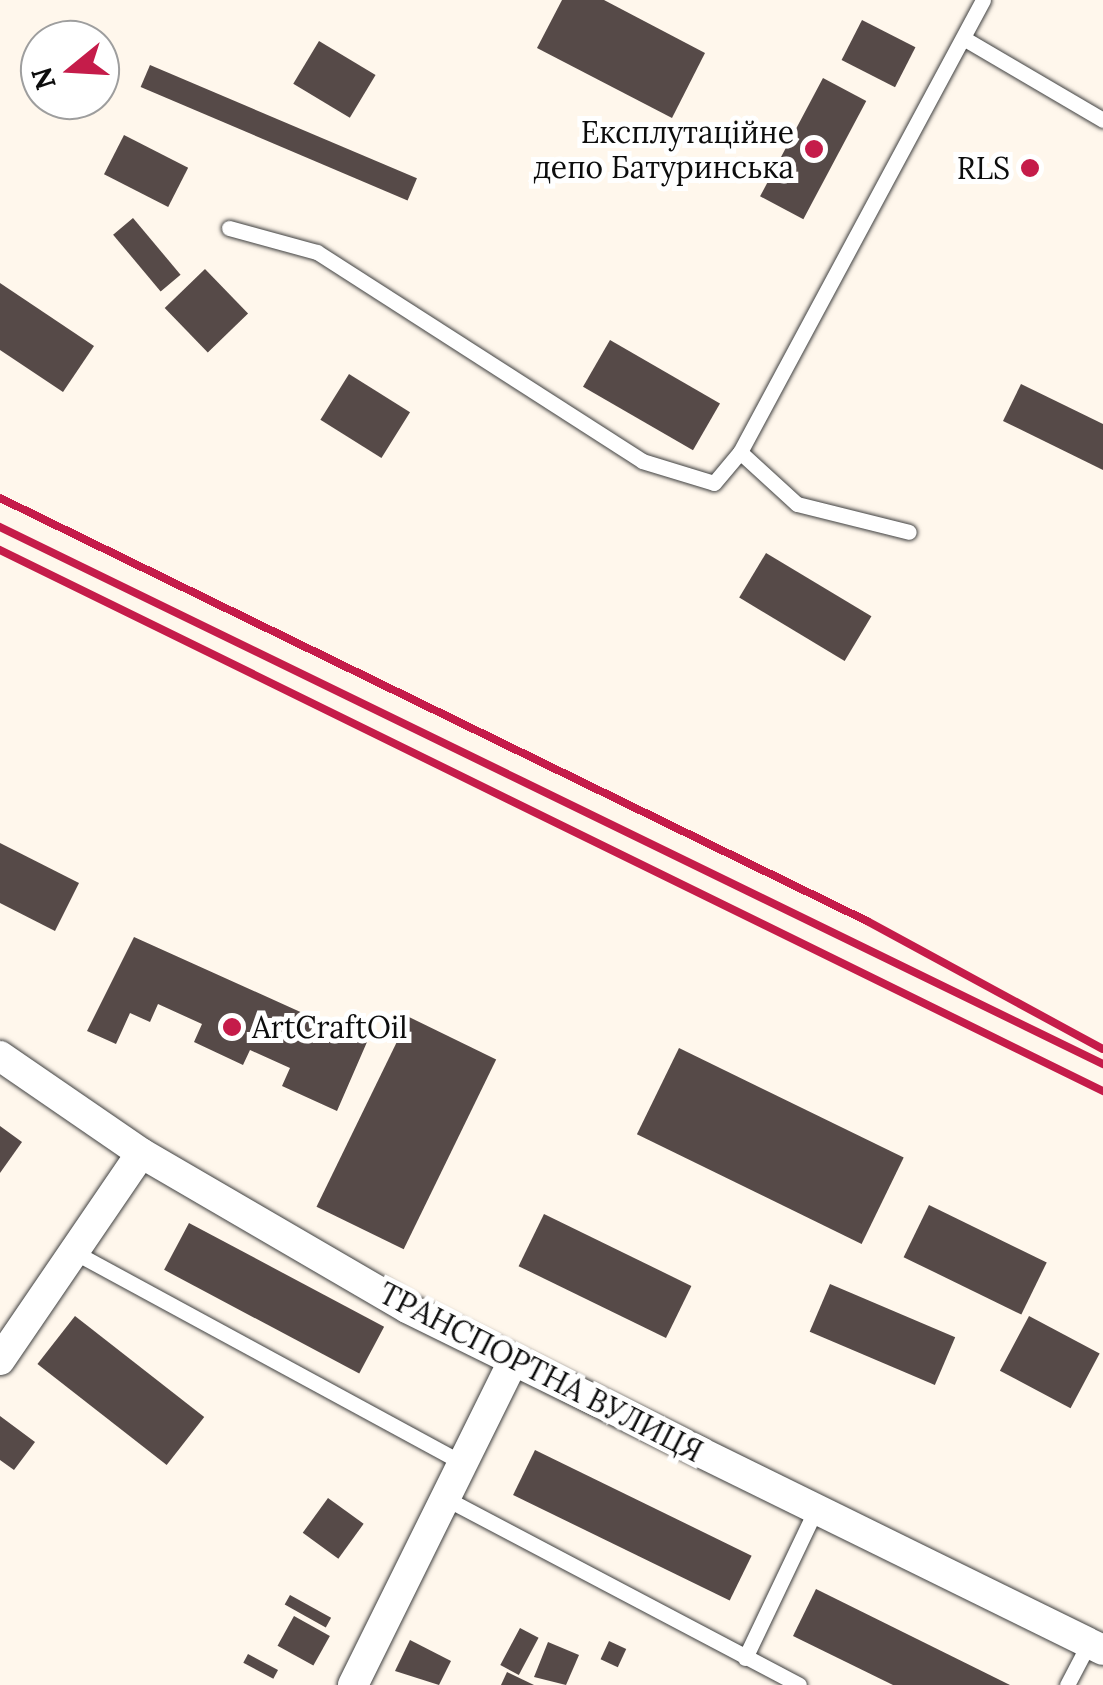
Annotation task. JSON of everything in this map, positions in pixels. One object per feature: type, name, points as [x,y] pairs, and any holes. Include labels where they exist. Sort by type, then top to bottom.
[{"type":"street","name":"ТРАНСПОРТНА ВУЛИЦЯ","points":[[0,1056],[141,1154],[407,1308],[1096,1646]]},
{"type":"street","points":[[0,1360],[141,1154]]},
{"type":"street","points":[[354,1685],[513,1361]]},
{"type":"lane","points":[[229,228],[317,252],[642,461],[714,484],[740,452],[984,0]]},
{"type":"lane","points":[[965,39],[1103,120]]},
{"type":"lane","points":[[740,452],[797,504],[909,532]]},
{"type":"lane","points":[[74,1252],[462,1464]]},
{"type":"lane","points":[[445,1498],[798,1685]]},
{"type":"lane","points":[[745,1658],[816,1509]]},
{"type":"lane","points":[[1067,1685],[1096,1646]]},
{"type":"building","points":[[562,0],[604,0],[705,53],[672,118],[537,48]]},
{"type":"building","points":[[862,20],[915,47],[895,87],[842,60]]},
{"type":"building","points":[[319,41],[376,75],[350,118],[293,84]]},
{"type":"building","points":[[150,65],[417,178],[408,200],[141,87]]},
{"type":"building","name":"Експлутаційне депо Батуринська","points":[[823,78],[866,101],[803,219],[760,196]]},
{"type":"building","points":[[124,135],[188,168],[168,207],[104,174]]},
{"type":"building","points":[[133,218],[181,275],[161,291],[113,235]]},
{"type":"building","points":[[205,269],[248,314],[208,352],[165,308]]},
{"type":"building","points":[[0,283],[94,346],[63,392],[0,350]]},
{"type":"building","points":[[610,340],[720,403],[693,450],[583,387]]},
{"type":"building","points":[[349,374],[410,412],[381,458],[320,420]]},
{"type":"building","points":[[1021,384],[1103,424],[1103,470],[1003,421]]},
{"type":"building","points":[[766,553],[871,616],[845,661],[739,598]]},
{"type":"building","points":[[0,843],[79,883],[55,931],[0,903]]},
{"type":"building","points":[[134,937],[367,1042],[337,1111],[282,1086],[290,1068],[250,1050],[243,1065],[194,1042],[202,1024],[158,1004],[150,1022],[130,1013],[116,1044],[87,1031]]},
{"type":"building","points":[[409,1017],[496,1060],[404,1249],[317,1207]]},
{"type":"building","points":[[679,1048],[904,1158],[862,1244],[637,1134]]},
{"type":"building","points":[[0,1126],[22,1142],[0,1173]]},
{"type":"building","points":[[929,1205],[1047,1262],[1021,1315],[904,1257]]},
{"type":"building","points":[[544,1214],[691,1286],[666,1338],[519,1266]]},
{"type":"building","points":[[189,1223],[384,1327],[359,1374],[164,1270]]},
{"type":"building","points":[[830,1284],[955,1337],[935,1385],[810,1332]]},
{"type":"building","points":[[75,1316],[204,1417],[167,1465],[37,1364]]},
{"type":"building","points":[[1029,1316],[1100,1354],[1071,1408],[1000,1371]]},
{"type":"building","points":[[0,1416],[35,1442],[14,1470],[0,1460]]},
{"type":"building","points":[[535,1450],[752,1556],[730,1601],[513,1495]]},
{"type":"building","points":[[328,1498],[364,1524],[338,1559],[303,1533]]},
{"type":"building","points":[[816,1589],[1010,1685],[893,1685],[793,1636]]},
{"type":"building","points":[[290,1595],[331,1618],[326,1627],[285,1605]]},
{"type":"building","points":[[294,1616],[330,1636],[313,1666],[278,1646]]},
{"type":"building","points":[[520,1628],[539,1638],[519,1675],[500,1665]]},
{"type":"building","points":[[410,1640],[451,1661],[439,1685],[395,1671]]},
{"type":"building","points":[[609,1641],[626,1649],[618,1667],[601,1659]]},
{"type":"building","points":[[548,1642],[579,1655],[566,1685],[534,1677]]},
{"type":"building","points":[[248,1654],[278,1670],[273,1679],[243,1663]]},
{"type":"building","points":[[507,1672],[534,1685],[501,1685]]},
{"type":"railway","points":[[0,498],[867,921],[1103,1049]]},
{"type":"railway","points":[[0,527],[1103,1064]]},
{"type":"railway","points":[[0,550],[1103,1091]]},
{"type":"place","name":"Експлутаційне депо Батуринська","points":[[814,149]]},
{"type":"place","name":"RLS","points":[[1030,168]]},
{"type":"place","name":"ArtCraftOil","points":[[232,1027]]}]
